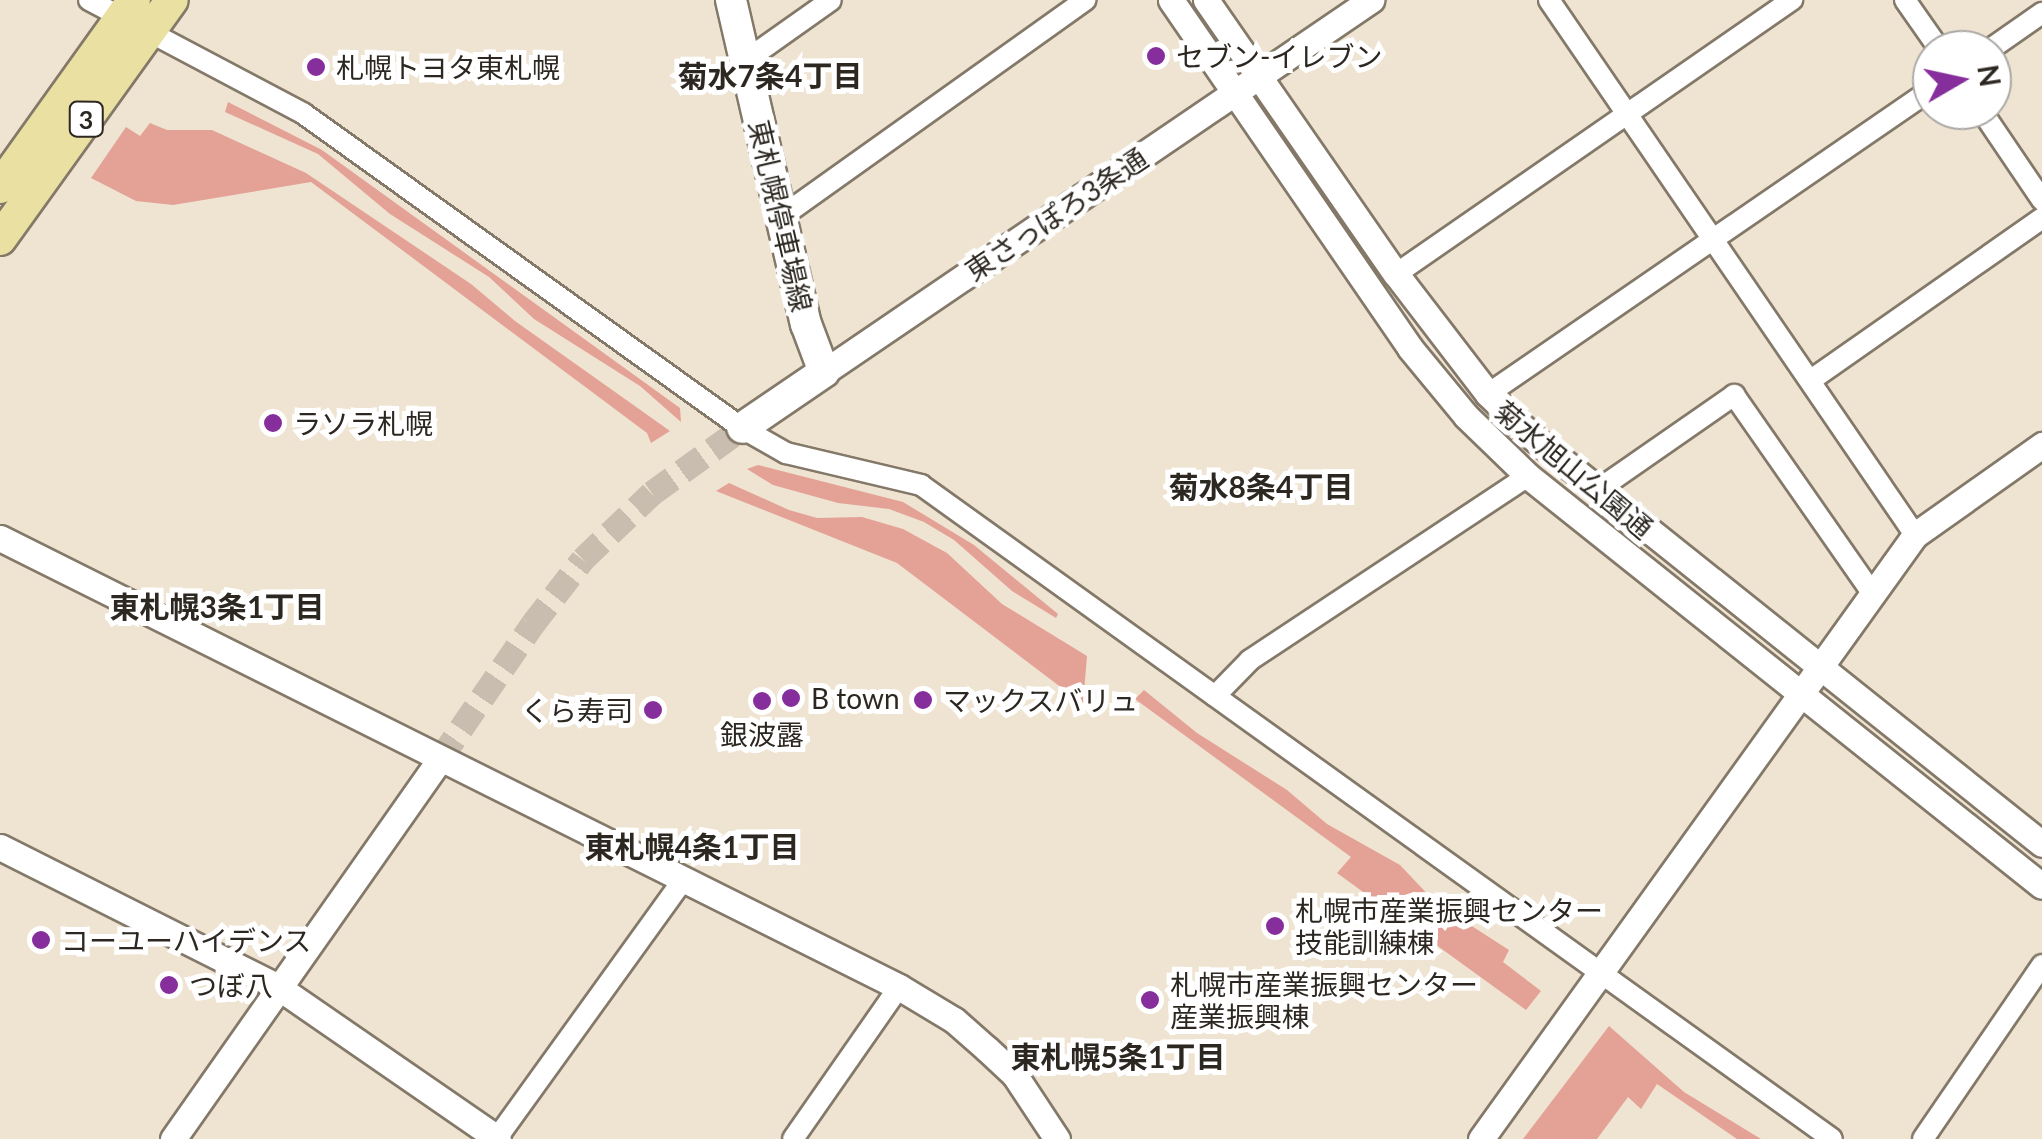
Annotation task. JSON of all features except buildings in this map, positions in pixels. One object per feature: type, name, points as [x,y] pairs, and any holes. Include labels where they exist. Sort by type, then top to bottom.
[{"type":"main road","name":"3","points":[[0,188],[135,16],[172,0]]},
{"type":"main road","name":"東札幌停車場線","points":[[731,0],[806,324],[824,372]]},
{"type":"main road","name":"3","points":[[0,239],[135,16]]},
{"type":"main road","name":"東さっぽろ3条通","points":[[742,428],[824,372]]},
{"type":"street","points":[[89,0],[135,16],[304,114],[742,428],[786,453],[920,485],[1832,1139]]},
{"type":"street","points":[[745,61],[831,0]]},
{"type":"street","points":[[781,216],[1085,0]]},
{"type":"street","name":"菊水旭山公園通","points":[[1171,0],[1410,348],[1466,416],[1528,476],[2042,886]]},
{"type":"street","name":"菊水旭山公園通","points":[[1206,0],[1396,274],[1488,394],[1598,489],[2042,844]]},
{"type":"street","name":"東さっぽろ3条通","points":[[824,372],[1370,0]]},
{"type":"street","points":[[1549,0],[1915,534]]},
{"type":"street","points":[[1396,274],[1792,0]]},
{"type":"street","points":[[1905,0],[1926,30]]},
{"type":"street","points":[[2012,34],[2042,14]]},
{"type":"street","points":[[1488,394],[1912,103]]},
{"type":"street","points":[[1995,130],[2042,200]]},
{"type":"street","points":[[1811,380],[2042,218]]},
{"type":"street","points":[[1598,489],[1734,394],[1872,593]]},
{"type":"street","points":[[1481,1139],[1915,534],[2042,446]]},
{"type":"street","points":[[1215,696],[1250,660],[1528,476]]},
{"type":"street","points":[[0,538],[899,987],[954,1020],[987,1048],[1014,1074],[1057,1139]]},
{"type":"street","points":[[173,1139],[440,759]]},
{"type":"street","points":[[0,847],[278,988],[497,1139],[683,880]]},
{"type":"street","points":[[1923,1139],[2042,966]]},
{"type":"street","points":[[793,1139],[899,987]]},
{"type":"shaded area","points":[[228,102],[322,150],[680,408],[681,422],[640,386],[534,319],[489,277],[390,214],[318,154],[225,112]]},
{"type":"shaded area","points":[[150,123],[167,130],[212,130],[306,173],[471,284],[515,321],[670,431],[651,443],[647,433],[311,182],[173,205],[136,201],[91,178],[126,127],[140,136]]},
{"type":"shaded area","points":[[758,465],[903,502],[974,545],[1058,614],[1056,618],[1012,591],[954,540],[924,522],[889,509],[838,503],[773,485],[747,469]]},
{"type":"shaded area","points":[[729,483],[817,518],[862,517],[903,529],[947,553],[1002,604],[1087,656],[1083,704],[897,563],[716,491]]},
{"type":"shaded area","points":[[1144,690],[1197,733],[1287,790],[1327,824],[1400,865],[1436,903],[1509,950],[1503,962],[1541,991],[1526,1010],[1337,873],[1351,857],[1135,699]]},
{"type":"shaded area","points":[[1609,1026],[1684,1092],[1761,1139],[1737,1139],[1657,1084],[1641,1109],[1628,1097],[1597,1139],[1523,1139]]},
{"type":"tunnel","points":[[440,759],[532,625],[583,559],[652,493],[742,428]]},
{"type":"place","name":"セブン-イレブン","points":[[1156,56]]},
{"type":"place","name":"札幌トヨタ東札幌","points":[[316,67]]},
{"type":"place","name":"ラソラ札幌","points":[[273,423]]},
{"type":"place","name":"B town","points":[[791,698]]},
{"type":"place","name":"マックスバリュ","points":[[923,700]]},
{"type":"place","name":"銀波露","points":[[762,701]]},
{"type":"place","name":"くら寿司","points":[[653,710]]},
{"type":"place","name":"札幌市産業振興センター 技能訓練棟","points":[[1275,926]]},
{"type":"place","name":"コーユーハイデンス","points":[[41,940]]},
{"type":"place","name":"つぼ八","points":[[169,985]]},
{"type":"place","name":"札幌市産業振興センター 産業振興棟","points":[[1150,1000]]},
{"type":"district","name":"菊水7条4丁目","points":[[770,75]]},
{"type":"district","name":"菊水8条4丁目","points":[[1261,486]]},
{"type":"district","name":"東札幌3条1丁目","points":[[217,606]]},
{"type":"district","name":"東札幌4条1丁目","points":[[692,846]]},
{"type":"district","name":"東札幌5条1丁目","points":[[1118,1056]]}]
